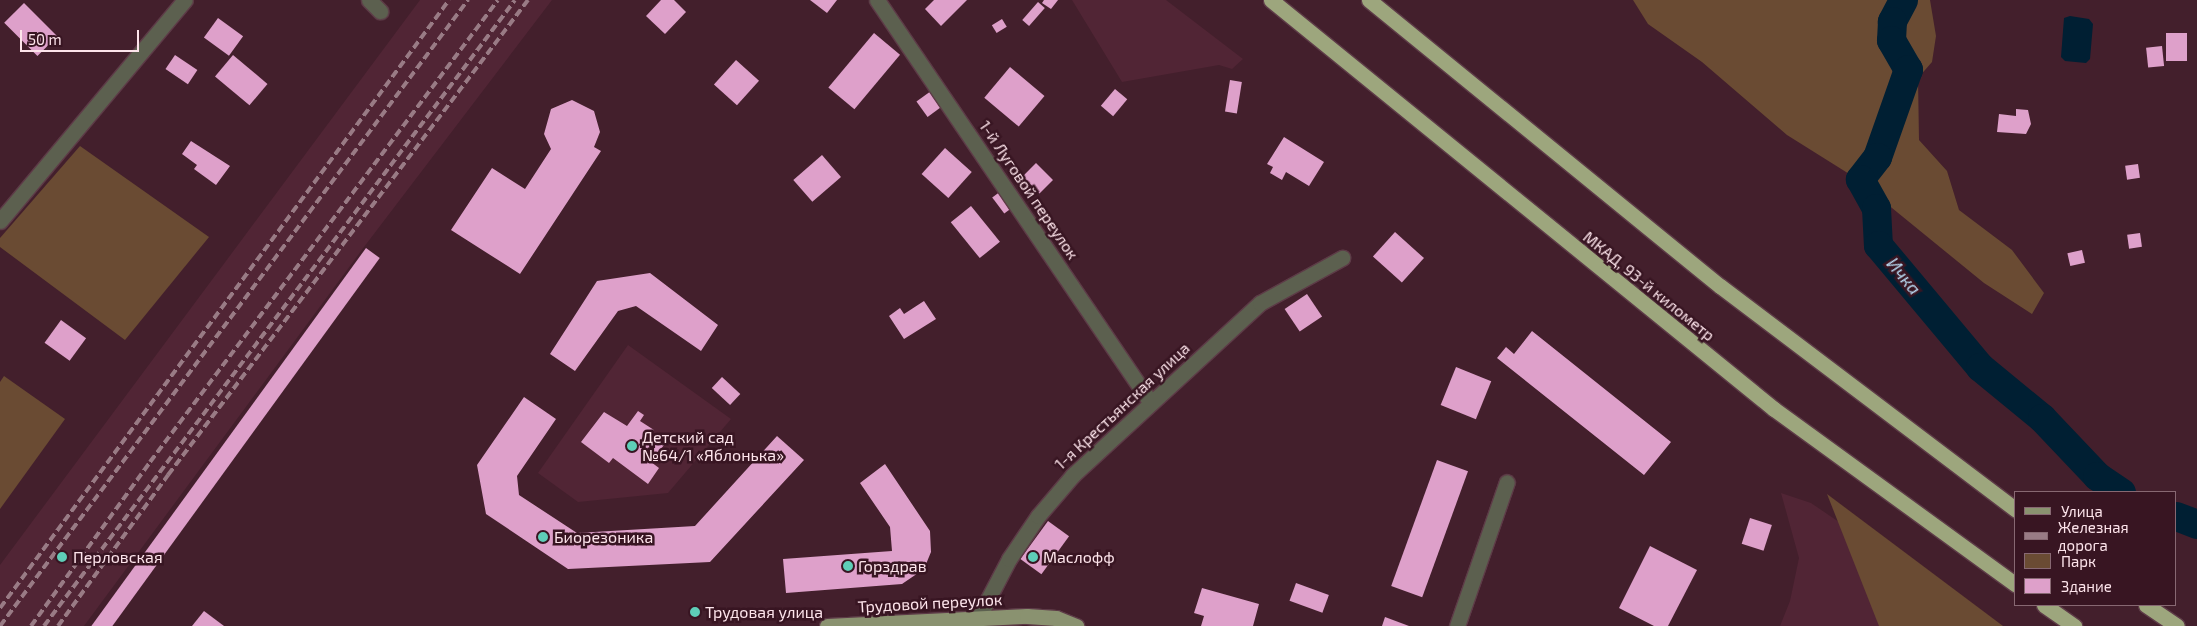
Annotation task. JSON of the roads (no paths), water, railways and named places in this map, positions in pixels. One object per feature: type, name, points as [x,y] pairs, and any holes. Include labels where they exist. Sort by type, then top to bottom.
[{"type":"highway","name":"МКАД, 93-й километр","points":[[1271,0],[1774,409],[2014,584]]},
{"type":"highway","points":[[1369,0],[1720,286],[2014,508]]},
{"type":"highway","points":[[2045,606],[2074,626]]},
{"type":"highway","points":[[2147,606],[2177,626]]},
{"type":"main road","name":"Трудовой переулок","points":[[827,626],[975,622],[1036,616],[1056,618],[1076,626]]},
{"type":"street","points":[[0,221],[185,0]]},
{"type":"street","points":[[369,0],[380,11]]},
{"type":"street","name":"1-й Луговой переулок","points":[[877,0],[1150,401]]},
{"type":"street","name":"1-я Крестьянская улица","points":[[975,622],[1003,568],[1038,516],[1073,475],[1150,401],[1260,303],[1342,258]]},
{"type":"street","points":[[1457,626],[1507,482]]},
{"type":"water","points":[[2070,16],[2089,19],[2093,24],[2090,59],[2086,63],[2065,61],[2061,57],[2064,18]]},
{"type":"waterway","name":"Ичка","points":[[1903,0],[1892,21],[1891,40],[1908,69],[1877,157],[1860,179],[1876,208],[1878,245],[1980,367],[2042,418],[2097,476],[2120,491]]},
{"type":"waterway","name":"Ичка","points":[[2177,516],[2197,524]]},
{"type":"railway","points":[[0,608],[449,0]]},
{"type":"railway","points":[[0,626],[468,0]]},
{"type":"railway","points":[[31,626],[150,462],[498,0]]},
{"type":"railway","points":[[44,626],[515,0]]},
{"type":"railway","points":[[58,626],[168,475],[528,0]]},
{"type":"place","name":"Детский сад №64/1 «Яблонька»","points":[[632,446]]},
{"type":"place","name":"Биорезоника","points":[[543,537]]},
{"type":"place","name":"Перловская","points":[[62,557]]},
{"type":"place","name":"Маслофф","points":[[1033,557]]},
{"type":"place","name":"Горздрав","points":[[848,566]]},
{"type":"place","name":"Трудовая улица","points":[[695,612]]}]
